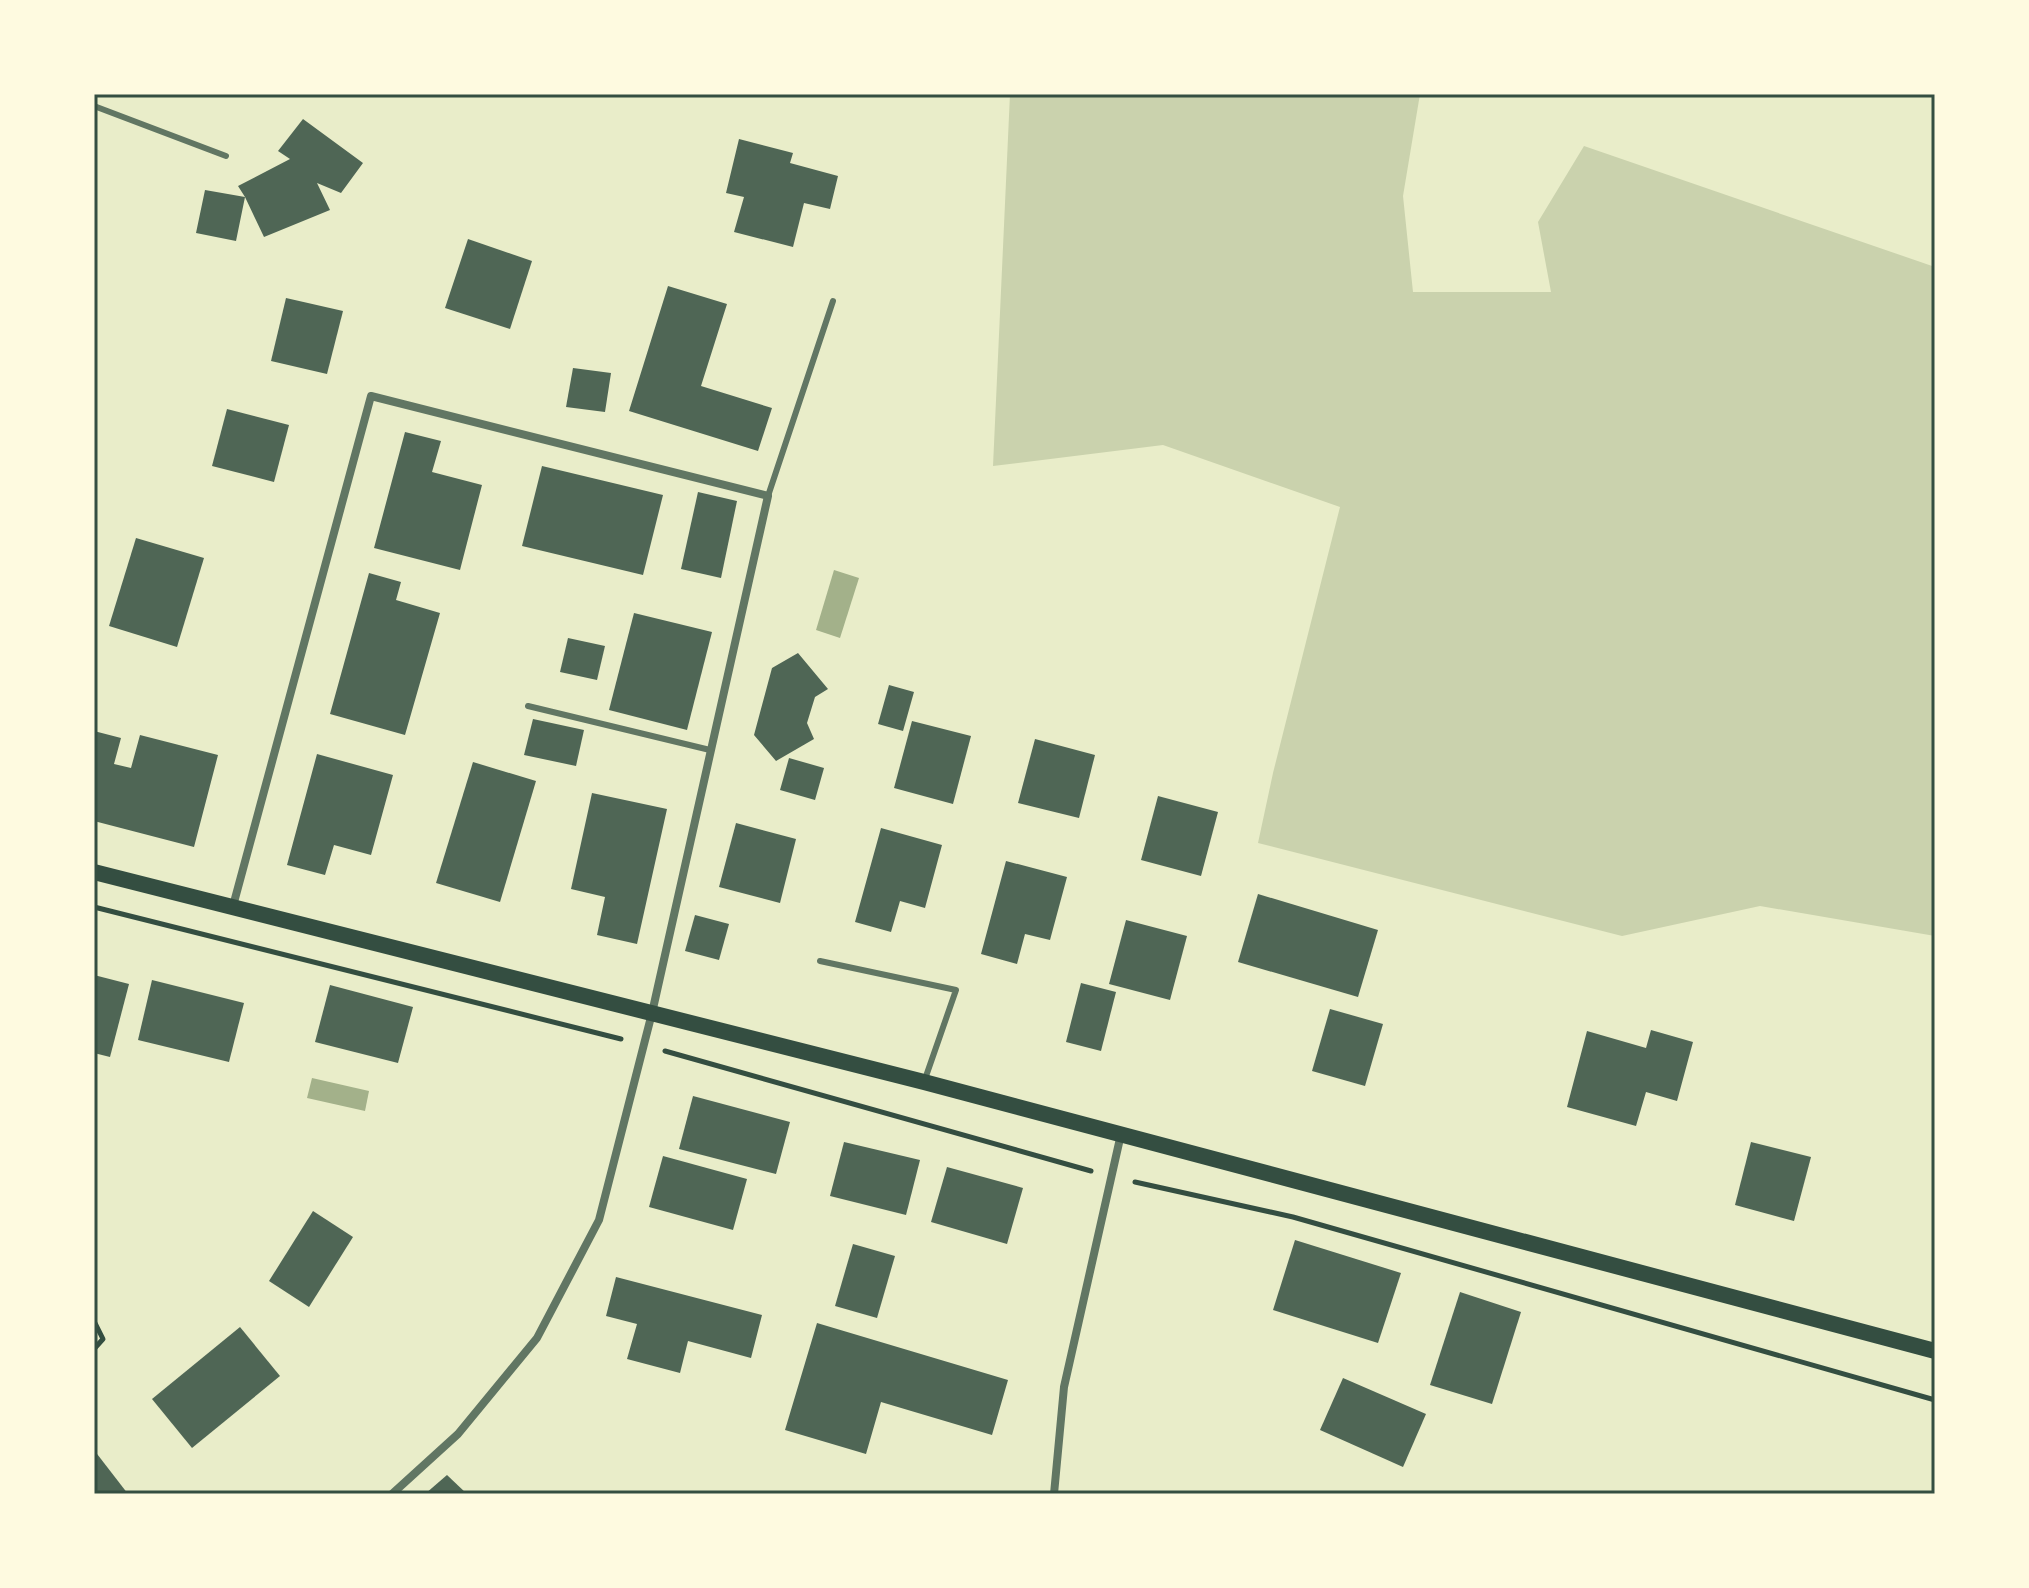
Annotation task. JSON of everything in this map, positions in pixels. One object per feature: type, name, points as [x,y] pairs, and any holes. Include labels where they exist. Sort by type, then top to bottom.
[{"type":"main road","points":[[94,872],[924,1082],[1935,1351]]},
{"type":"street","points":[[233,906],[371,396],[768,496],[652,1013],[599,1220],[537,1338],[458,1434],[392,1494]]},
{"type":"street","points":[[1054,1494],[1064,1387],[1122,1134]]},
{"type":"lane","points":[[94,106],[226,156]]},
{"type":"lane","points":[[768,496],[833,301]]},
{"type":"lane","points":[[528,706],[710,750]]},
{"type":"lane","points":[[820,961],[956,990],[924,1082]]},
{"type":"path","points":[[94,907],[643,1045],[1112,1177],[1293,1217],[1935,1400]]},
{"type":"path","points":[[94,1321],[103,1339],[94,1349]]},
{"type":"shaded area","points":[[1010,94],[1420,94],[1403,196],[1413,292],[1551,292],[1538,222],[1584,146],[1935,267],[1935,936],[1760,906],[1622,936],[1258,843],[1340,507],[1163,445],[993,466]]},
{"type":"shaded area","points":[[834,570],[859,578],[840,638],[816,630]]},
{"type":"shaded area","points":[[312,1078],[369,1091],[365,1111],[307,1098]]},
{"type":"building","points":[[303,119],[363,163],[341,193],[317,183],[330,210],[264,237],[238,186],[290,159],[278,151]]},
{"type":"building","points":[[739,139],[793,153],[790,163],[838,176],[830,209],[804,203],[793,247],[734,232],[744,197],[726,193]]},
{"type":"building","points":[[205,190],[245,197],[236,241],[196,233]]},
{"type":"building","points":[[468,239],[532,261],[510,329],[445,308]]},
{"type":"building","points":[[668,286],[727,304],[701,386],[772,408],[758,451],[629,411]]},
{"type":"building","points":[[286,298],[343,311],[327,374],[271,361]]},
{"type":"building","points":[[573,368],[611,373],[605,412],[566,407]]},
{"type":"building","points":[[227,409],[289,425],[274,482],[212,466]]},
{"type":"building","points":[[405,432],[441,441],[432,472],[482,485],[460,570],[374,548]]},
{"type":"building","points":[[542,466],[663,495],[643,575],[522,546]]},
{"type":"building","points":[[698,492],[737,501],[721,578],[681,569]]},
{"type":"building","points":[[136,538],[204,558],[177,647],[109,626]]},
{"type":"building","points":[[369,573],[401,582],[396,600],[440,613],[405,735],[330,714]]},
{"type":"building","points":[[634,613],[712,632],[687,730],[609,710]]},
{"type":"building","points":[[568,638],[605,646],[597,680],[560,672]]},
{"type":"building","points":[[798,653],[828,689],[815,697],[807,723],[814,739],[776,761],[754,735],[772,668]]},
{"type":"building","points":[[889,685],[914,692],[903,731],[878,724]]},
{"type":"building","points":[[533,719],[584,730],[576,766],[524,755]]},
{"type":"building","points":[[912,721],[971,736],[953,804],[894,788]]},
{"type":"building","points":[[94,731],[121,738],[114,764],[131,768],[140,735],[218,755],[194,847],[94,821]]},
{"type":"building","points":[[1035,739],[1095,755],[1079,818],[1018,803]]},
{"type":"building","points":[[317,754],[393,775],[371,855],[334,845],[325,875],[287,865]]},
{"type":"building","points":[[789,758],[824,768],[815,800],[780,790]]},
{"type":"building","points":[[473,762],[536,781],[500,902],[436,883]]},
{"type":"building","points":[[592,793],[667,809],[637,944],[597,935],[605,897],[571,889]]},
{"type":"building","points":[[1158,796],[1218,812],[1201,876],[1141,860]]},
{"type":"building","points":[[736,823],[796,839],[780,903],[719,887]]},
{"type":"building","points":[[881,828],[942,845],[925,908],[900,901],[891,932],[855,922]]},
{"type":"building","points":[[1006,861],[1067,877],[1050,940],[1025,934],[1017,964],[981,954]]},
{"type":"building","points":[[1258,894],[1378,930],[1358,997],[1238,962]]},
{"type":"building","points":[[695,915],[729,924],[719,960],[685,951]]},
{"type":"building","points":[[1126,920],[1187,936],[1170,1000],[1109,984]]},
{"type":"building","points":[[94,975],[129,984],[110,1057],[94,1053]]},
{"type":"building","points":[[152,980],[244,1003],[229,1062],[138,1040]]},
{"type":"building","points":[[1081,983],[1116,992],[1101,1051],[1066,1042]]},
{"type":"building","points":[[330,985],[413,1007],[398,1063],[315,1042]]},
{"type":"building","points":[[1330,1009],[1383,1024],[1365,1086],[1312,1071]]},
{"type":"building","points":[[1651,1030],[1693,1042],[1677,1101],[1646,1092],[1636,1126],[1567,1107],[1587,1031],[1646,1048]]},
{"type":"building","points":[[693,1096],[790,1122],[776,1174],[679,1149]]},
{"type":"building","points":[[844,1142],[920,1160],[906,1215],[830,1196]]},
{"type":"building","points":[[1751,1142],[1811,1157],[1794,1221],[1735,1205]]},
{"type":"building","points":[[663,1156],[747,1179],[733,1230],[649,1207]]},
{"type":"building","points":[[947,1167],[1023,1188],[1007,1244],[931,1222]]},
{"type":"building","points":[[313,1211],[353,1237],[309,1307],[269,1281]]},
{"type":"building","points":[[1295,1240],[1401,1273],[1378,1343],[1273,1310]]},
{"type":"building","points":[[853,1244],[895,1256],[877,1318],[835,1306]]},
{"type":"building","points":[[616,1277],[762,1315],[751,1358],[688,1341],[680,1373],[627,1359],[637,1324],[606,1316]]},
{"type":"building","points":[[1460,1292],[1521,1312],[1492,1404],[1430,1385]]},
{"type":"building","points":[[817,1323],[1008,1380],[992,1435],[881,1402],[866,1454],[785,1430]]},
{"type":"building","points":[[240,1327],[280,1376],[192,1448],[152,1399]]},
{"type":"building","points":[[1343,1378],[1426,1414],[1403,1467],[1320,1430]]},
{"type":"building","points":[[94,1450],[128,1494],[94,1494]]},
{"type":"building","points":[[447,1475],[467,1494],[425,1494]]}]
